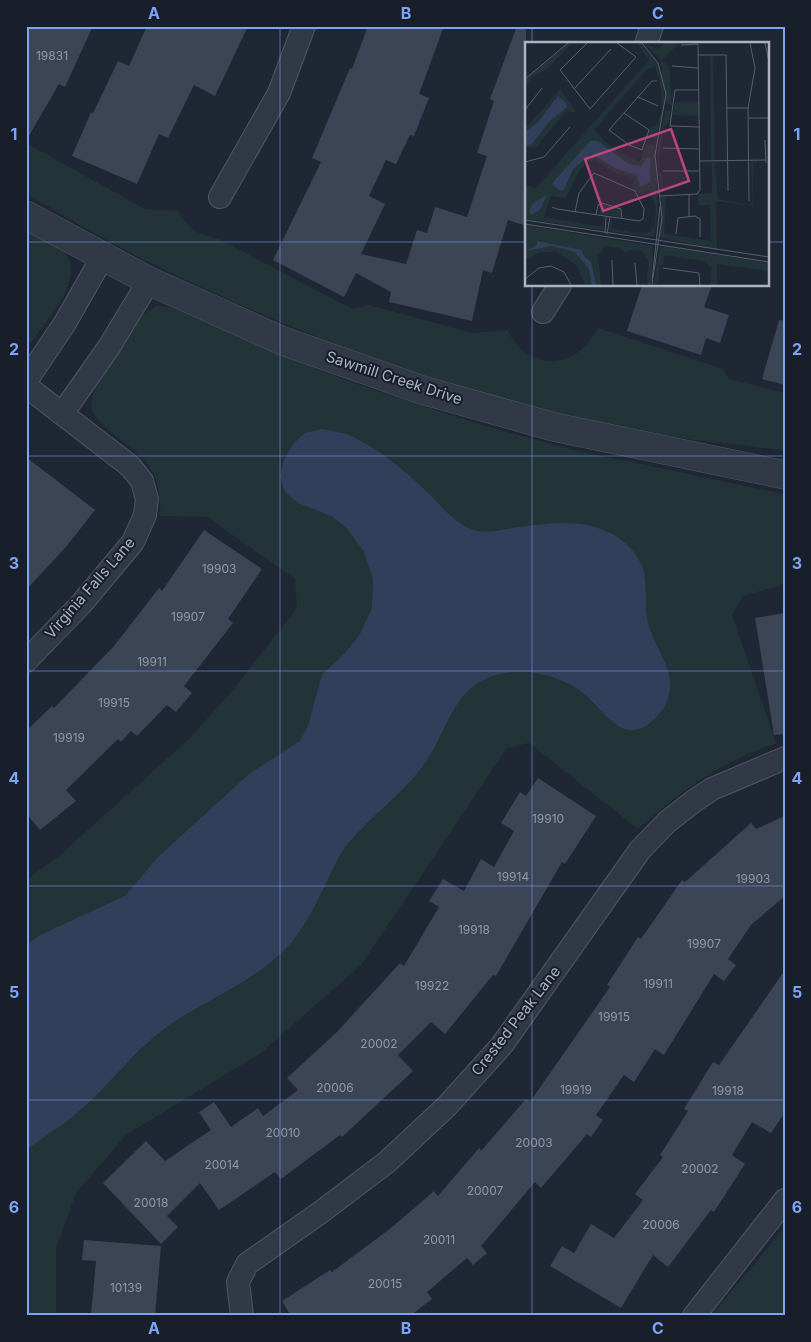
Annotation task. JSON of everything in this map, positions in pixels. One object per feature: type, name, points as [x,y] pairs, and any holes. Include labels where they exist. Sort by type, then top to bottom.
[{"type":"street","points":[[220,197],[279,93],[304,26]]},
{"type":"street","points":[[647,42],[652,26]]},
{"type":"street","name":"Sawmill Creek Drive","points":[[26,215],[149,281],[283,341],[422,390],[554,427],[785,475]]},
{"type":"street","points":[[26,381],[65,323],[103,256]]},
{"type":"street","points":[[26,386],[62,414],[109,347],[149,281]]},
{"type":"street","points":[[543,312],[559,286]]},
{"type":"street","name":"Virginia Falls Lane","points":[[26,661],[82,603],[134,542],[145,515],[147,499],[142,480],[130,466],[62,414]]},
{"type":"street","name":"Crested Peak Lane","points":[[242,1316],[238,1282],[247,1264],[321,1212],[387,1162],[447,1106],[502,1045],[640,850],[667,822],[712,789],[785,758]]},
{"type":"street","points":[[694,1316],[785,1200]]},
{"type":"shaded area","points":[[26,143],[145,209],[178,211],[190,227],[200,233],[219,239],[352,309],[369,305],[473,333],[507,330],[517,344],[528,354],[540,360],[552,361],[565,359],[577,352],[588,342],[598,328],[723,369],[729,379],[785,393],[785,451],[640,432],[557,414],[431,378],[307,333],[187,281],[90,231],[26,194]]},
{"type":"shaded area","points":[[26,231],[51,243],[64,252],[70,262],[71,274],[68,286],[54,312],[30,344],[26,346]]},
{"type":"shaded area","points":[[156,306],[171,307],[262,347],[351,382],[478,424],[573,450],[785,494],[785,584],[743,596],[732,615],[776,743],[755,751],[702,778],[638,829],[529,743],[507,748],[361,965],[261,1053],[126,1135],[76,1193],[56,1248],[56,1316],[26,1316],[26,880],[58,857],[191,737],[231,692],[297,608],[295,579],[207,517],[160,516],[160,502],[155,476],[148,464],[101,423],[92,410],[93,395],[96,387],[140,316]]},
{"type":"shaded area","points":[[785,1227],[785,1316],[711,1316]]},
{"type":"water","points":[[322,429],[349,435],[381,453],[410,476],[453,518],[471,529],[489,532],[519,527],[567,523],[602,529],[621,539],[635,554],[644,574],[648,622],[669,673],[670,689],[667,702],[660,713],[647,725],[635,730],[625,729],[615,723],[576,688],[537,673],[509,672],[483,680],[471,688],[457,705],[423,766],[405,787],[355,835],[343,850],[312,912],[290,944],[277,957],[247,979],[168,1026],[144,1046],[77,1113],[26,1151],[26,945],[40,935],[125,896],[159,856],[249,774],[300,741],[308,726],[322,675],[346,652],[360,634],[372,608],[373,579],[364,552],[347,528],[331,516],[298,503],[285,492],[280,477],[284,460],[293,444],[305,433]]},
{"type":"building","points":[[26,26],[93,26],[65,87],[59,84],[26,141]]},
{"type":"building","points":[[147,26],[248,26],[215,96],[194,85],[168,138],[159,134],[137,184],[72,156],[91,112],[93,113],[118,61],[129,66]]},
{"type":"building","points":[[368,26],[444,26],[419,94],[429,98],[414,136],[410,135],[396,164],[386,160],[369,196],[385,204],[361,254],[406,264],[417,230],[427,233],[435,207],[467,217],[487,156],[477,153],[494,101],[490,99],[517,26],[526,26],[525,226],[508,220],[492,273],[483,270],[472,321],[389,302],[391,292],[356,273],[344,297],[273,260],[321,162],[312,158],[350,68],[352,69]]},
{"type":"building","points":[[642,286],[712,286],[704,307],[729,315],[720,343],[706,338],[701,355],[627,331]]},
{"type":"building","points":[[779,320],[785,321],[785,385],[762,379]]},
{"type":"building","points":[[26,457],[95,510],[66,547],[26,590]]},
{"type":"building","points":[[204,530],[262,569],[228,619],[233,623],[184,686],[192,693],[176,712],[167,705],[137,736],[131,731],[121,742],[118,739],[66,790],[76,801],[40,830],[26,813],[26,731],[52,706],[54,708],[114,646],[159,588],[162,591]]},
{"type":"building","points":[[785,613],[785,734],[774,735],[755,618]]},
{"type":"building","points":[[538,778],[596,816],[565,864],[562,862],[496,976],[493,975],[445,1034],[431,1022],[398,1055],[413,1071],[342,1137],[340,1135],[281,1179],[275,1172],[219,1210],[200,1183],[167,1216],[178,1227],[161,1244],[103,1183],[146,1141],[165,1161],[211,1130],[199,1112],[214,1102],[231,1127],[258,1108],[263,1116],[298,1090],[287,1078],[337,1032],[400,963],[404,966],[439,907],[429,901],[443,879],[464,891],[481,859],[494,867],[514,831],[501,823],[520,792],[526,796]]},
{"type":"building","points":[[785,816],[785,896],[751,925],[728,959],[736,965],[724,981],[714,974],[664,1055],[655,1049],[634,1082],[624,1075],[596,1115],[603,1120],[591,1137],[587,1134],[541,1188],[535,1182],[481,1246],[487,1253],[473,1265],[467,1258],[427,1292],[432,1299],[410,1316],[291,1316],[282,1301],[330,1270],[332,1272],[391,1228],[434,1191],[438,1196],[479,1148],[481,1151],[526,1099],[530,1102],[610,987],[607,985],[638,937],[641,939],[682,880],[685,882],[751,823],[756,829]]},
{"type":"building","points":[[785,970],[785,1112],[771,1133],[752,1122],[732,1155],[745,1164],[714,1212],[711,1210],[668,1267],[653,1255],[621,1308],[550,1266],[562,1246],[574,1253],[591,1224],[614,1238],[643,1200],[635,1194],[663,1157],[660,1155],[688,1111],[684,1109],[713,1062],[719,1065]]},
{"type":"building","points":[[84,1240],[161,1246],[155,1316],[91,1315],[96,1261],[82,1260]]}]
